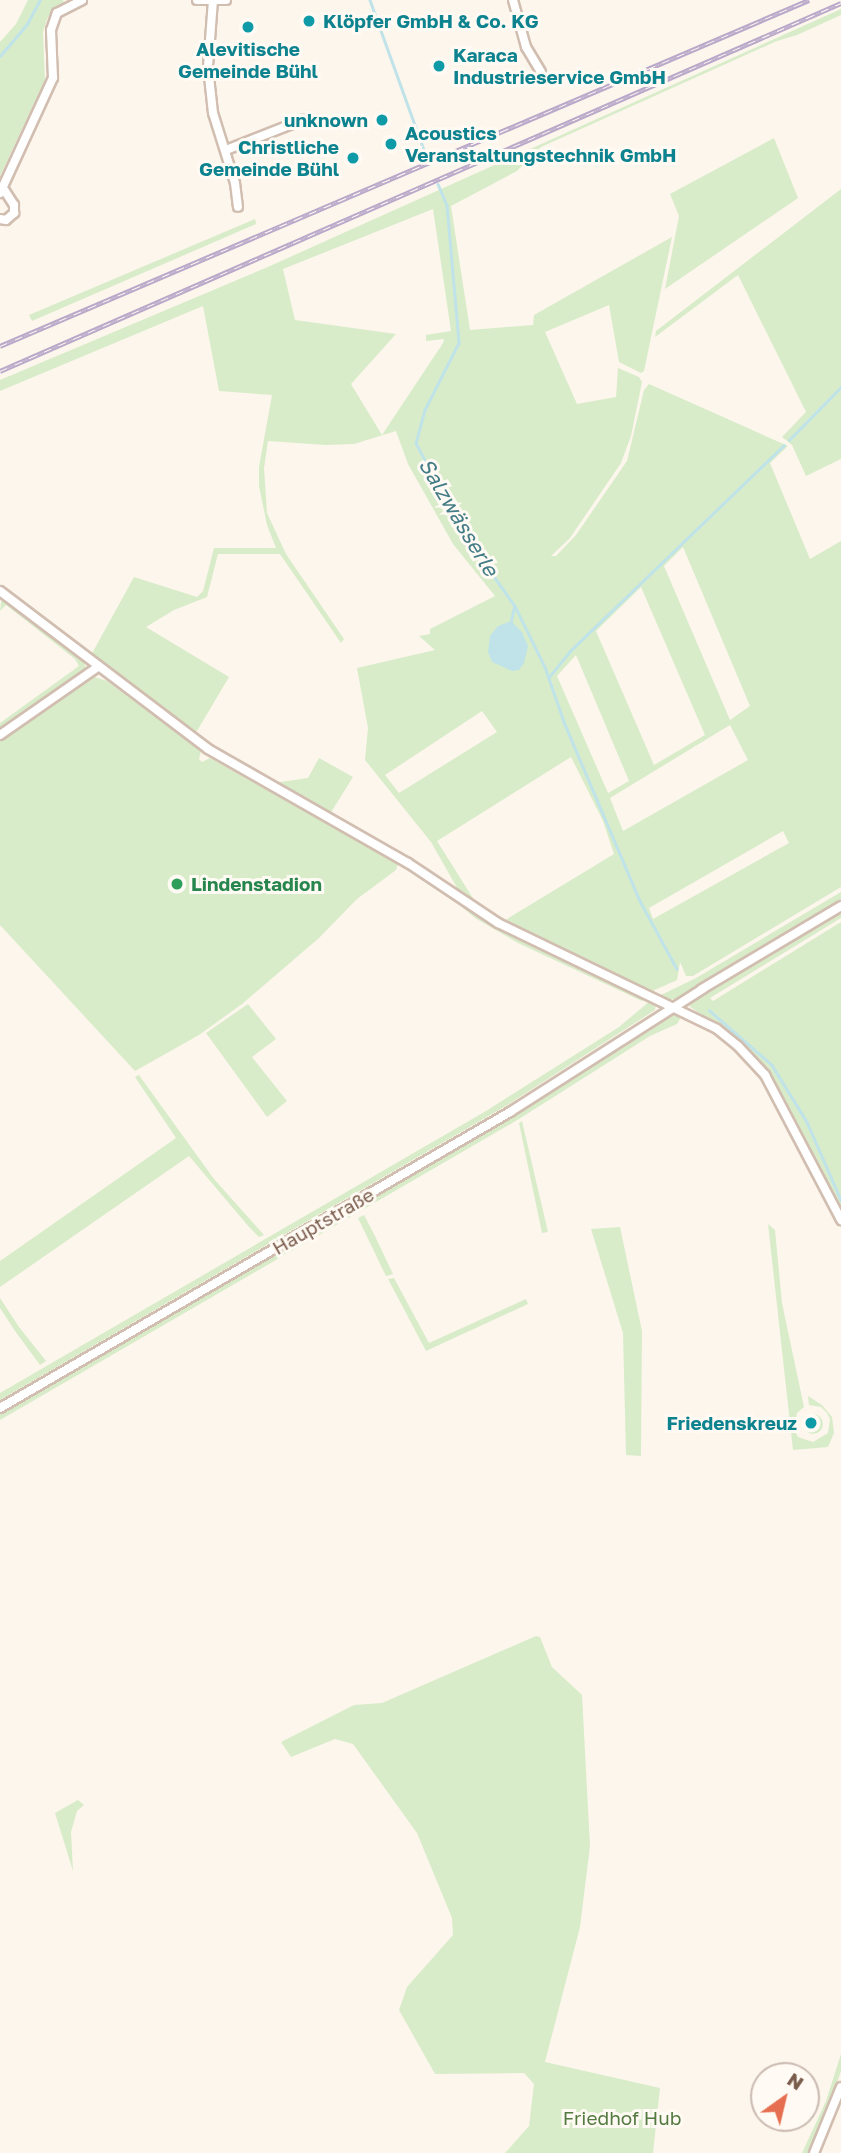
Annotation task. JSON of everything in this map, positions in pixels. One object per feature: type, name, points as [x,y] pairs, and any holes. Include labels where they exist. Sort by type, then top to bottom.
[{"type":"street","points":[[0,219],[6,220],[14,213],[14,205],[2,191],[52,78],[51,30],[57,13],[82,0]]},
{"type":"street","points":[[197,0],[226,0]]},
{"type":"street","points":[[513,0],[526,47],[541,72]]},
{"type":"street","points":[[213,1],[208,67],[213,113],[226,150],[237,207]]},
{"type":"street","points":[[226,150],[302,120]]},
{"type":"street","points":[[0,591],[208,749],[408,863],[464,904],[528,939],[717,1029],[738,1046],[765,1075],[841,1220]]},
{"type":"street","points":[[0,735],[98,667]]},
{"type":"street","name":"Hauptstraße","points":[[0,1408],[510,1112],[672,1007],[841,906]]},
{"type":"street","points":[[814,2153],[841,2087]]},
{"type":"green space","points":[[28,0],[63,0],[65,5],[53,11],[47,19],[43,32],[45,80],[0,176],[0,42],[16,24]]},
{"type":"green space","points":[[841,9],[841,15],[541,147],[517,171],[451,206],[470,330],[533,325],[534,315],[672,237],[644,371],[641,373],[619,362],[609,305],[545,332],[577,404],[616,397],[618,368],[639,377],[642,382],[631,436],[621,463],[570,538],[551,556],[556,556],[576,535],[627,461],[644,390],[649,384],[788,446],[770,463],[810,559],[841,541],[841,887],[693,976],[686,976],[680,962],[677,980],[648,993],[502,922],[614,854],[603,821],[571,757],[437,841],[481,911],[464,900],[431,842],[365,760],[368,728],[357,668],[435,650],[419,636],[430,634],[430,629],[495,596],[453,544],[408,464],[396,431],[354,444],[268,441],[264,468],[267,513],[286,554],[344,639],[341,643],[280,554],[218,554],[207,597],[174,610],[146,627],[229,677],[194,736],[90,657],[134,577],[197,597],[203,591],[214,548],[276,548],[267,525],[259,486],[259,467],[272,395],[219,391],[203,306],[0,391],[0,380],[270,266]],"holes":[[[433,209],[451,331],[426,335],[426,341],[444,339],[443,343],[382,435],[351,384],[396,334],[295,320],[283,269]],[[683,547],[750,706],[730,720],[664,566]],[[641,587],[705,735],[654,765],[596,631]],[[576,655],[629,781],[608,793],[557,676]],[[482,711],[497,732],[399,793],[385,775]],[[730,725],[748,760],[623,831],[610,798]],[[783,831],[789,843],[653,919],[649,908]]]},
{"type":"green space","points":[[774,138],[798,198],[665,289],[679,216],[670,194]]},
{"type":"green space","points":[[841,189],[841,459],[806,476],[792,445],[782,437],[806,412],[738,275],[655,337],[656,331]]},
{"type":"green space","points":[[255,219],[256,224],[32,321],[29,315]]},
{"type":"green space","points":[[2,595],[74,651],[83,659],[86,668],[79,676],[0,731],[0,723],[79,666],[75,659],[6,605],[0,611]]},
{"type":"green space","name":"Lindenstadion","points":[[95,677],[107,681],[201,751],[199,759],[202,762],[210,758],[398,864],[396,870],[357,899],[319,938],[242,1004],[199,1035],[135,1071],[0,925],[0,740]]},
{"type":"green space","points":[[319,758],[353,777],[330,814],[273,783],[308,778]]},
{"type":"green space","points":[[841,892],[841,899],[677,999],[664,1000],[659,996],[696,978]]},
{"type":"green space","points":[[449,896],[527,943],[645,998],[642,1001],[518,943],[475,918]]},
{"type":"green space","points":[[841,911],[841,918],[710,998],[713,1001],[841,922],[841,1210],[766,1071],[733,1037],[689,1006],[705,992]]},
{"type":"green space","points":[[650,1001],[656,1004],[655,1010],[504,1107],[0,1400],[0,1393],[486,1111],[619,1027]]},
{"type":"green space","points":[[248,1004],[276,1039],[252,1057],[287,1101],[267,1117],[206,1033]]},
{"type":"green space","points":[[673,1015],[681,1017],[677,1024],[650,1036],[519,1119],[0,1420],[0,1412],[426,1167]]},
{"type":"green space","points":[[139,1075],[214,1179],[264,1235],[259,1237],[249,1227],[189,1156],[0,1287],[0,1261],[176,1138],[135,1077]]},
{"type":"green space","points":[[522,1121],[548,1232],[542,1233],[519,1123]]},
{"type":"green space","points":[[364,1215],[393,1274],[386,1276],[358,1218]]},
{"type":"green space","points":[[768,1224],[775,1230],[782,1303],[804,1407],[797,1413],[794,1429],[798,1437],[813,1442],[828,1433],[830,1419],[827,1413],[821,1407],[809,1405],[808,1396],[822,1405],[832,1417],[834,1433],[828,1447],[793,1450]]},
{"type":"green space","points":[[620,1227],[642,1331],[641,1456],[626,1455],[623,1333],[591,1229]]},
{"type":"green space","points":[[394,1278],[429,1343],[526,1299],[528,1304],[426,1351],[388,1279]]},
{"type":"green space","points":[[0,1298],[46,1361],[40,1365],[0,1308]]},
{"type":"green space","points":[[813,1414],[820,1417],[823,1424],[820,1431],[813,1434],[806,1431],[803,1424],[806,1417]]},
{"type":"green space","name":"Friedhof Hub","points":[[536,1636],[540,1637],[552,1667],[582,1695],[590,1846],[580,1927],[545,2062],[660,2088],[653,2153],[505,2153],[529,2126],[534,2084],[524,2073],[435,2074],[399,2010],[407,1987],[453,1935],[452,1918],[417,1833],[353,1744],[335,1739],[291,1757],[281,1742],[354,1705],[382,1703]]},
{"type":"green space","points":[[78,1800],[84,1805],[77,1811],[71,1832],[73,1871],[55,1813]]},
{"type":"green space","points":[[841,2054],[841,2071],[820,2129],[820,2114]]},
{"type":"green space","points":[[812,2132],[818,2132],[808,2153],[802,2153]]},
{"type":"water","points":[[511,621],[522,632],[528,646],[524,663],[519,670],[512,671],[492,662],[488,652],[490,636],[498,626]]},
{"type":"waterway","name":"Salzwässerle","points":[[0,56],[27,24],[40,0]]},
{"type":"waterway","name":"Salzwässerle","points":[[370,0],[424,150]]},
{"type":"waterway","name":"Salzwässerle","points":[[438,184],[447,205],[459,343],[425,410],[416,443],[464,534],[515,606],[545,667],[564,722],[640,901],[677,969]]},
{"type":"waterway","name":"Salzwässerle","points":[[789,440],[841,387]]},
{"type":"waterway","name":"Salzwässerle","points":[[549,677],[569,652],[784,445]]},
{"type":"waterway","name":"Salzwässerle","points":[[511,621],[514,607]]},
{"type":"waterway","name":"Salzwässerle","points":[[709,1010],[772,1065],[807,1122],[841,1200]]},
{"type":"railway","points":[[0,346],[809,0]]},
{"type":"railway","points":[[0,371],[841,3]]},
{"type":"place","name":"Klöpfer GmbH & Co. KG","points":[[309,21]]},
{"type":"place","name":"Alevitische Gemeinde Bühl","points":[[248,27]]},
{"type":"place","name":"Karaca Industrieservice GmbH","points":[[439,66]]},
{"type":"place","name":"unknown","points":[[382,120]]},
{"type":"place","name":"Acoustics Veranstaltungstechnik GmbH","points":[[391,144]]},
{"type":"place","name":"Christliche Gemeinde Bühl","points":[[353,158]]},
{"type":"place","name":"Lindenstadion","points":[[177,884]]},
{"type":"place","name":"Friedenskreuz","points":[[811,1423]]}]
